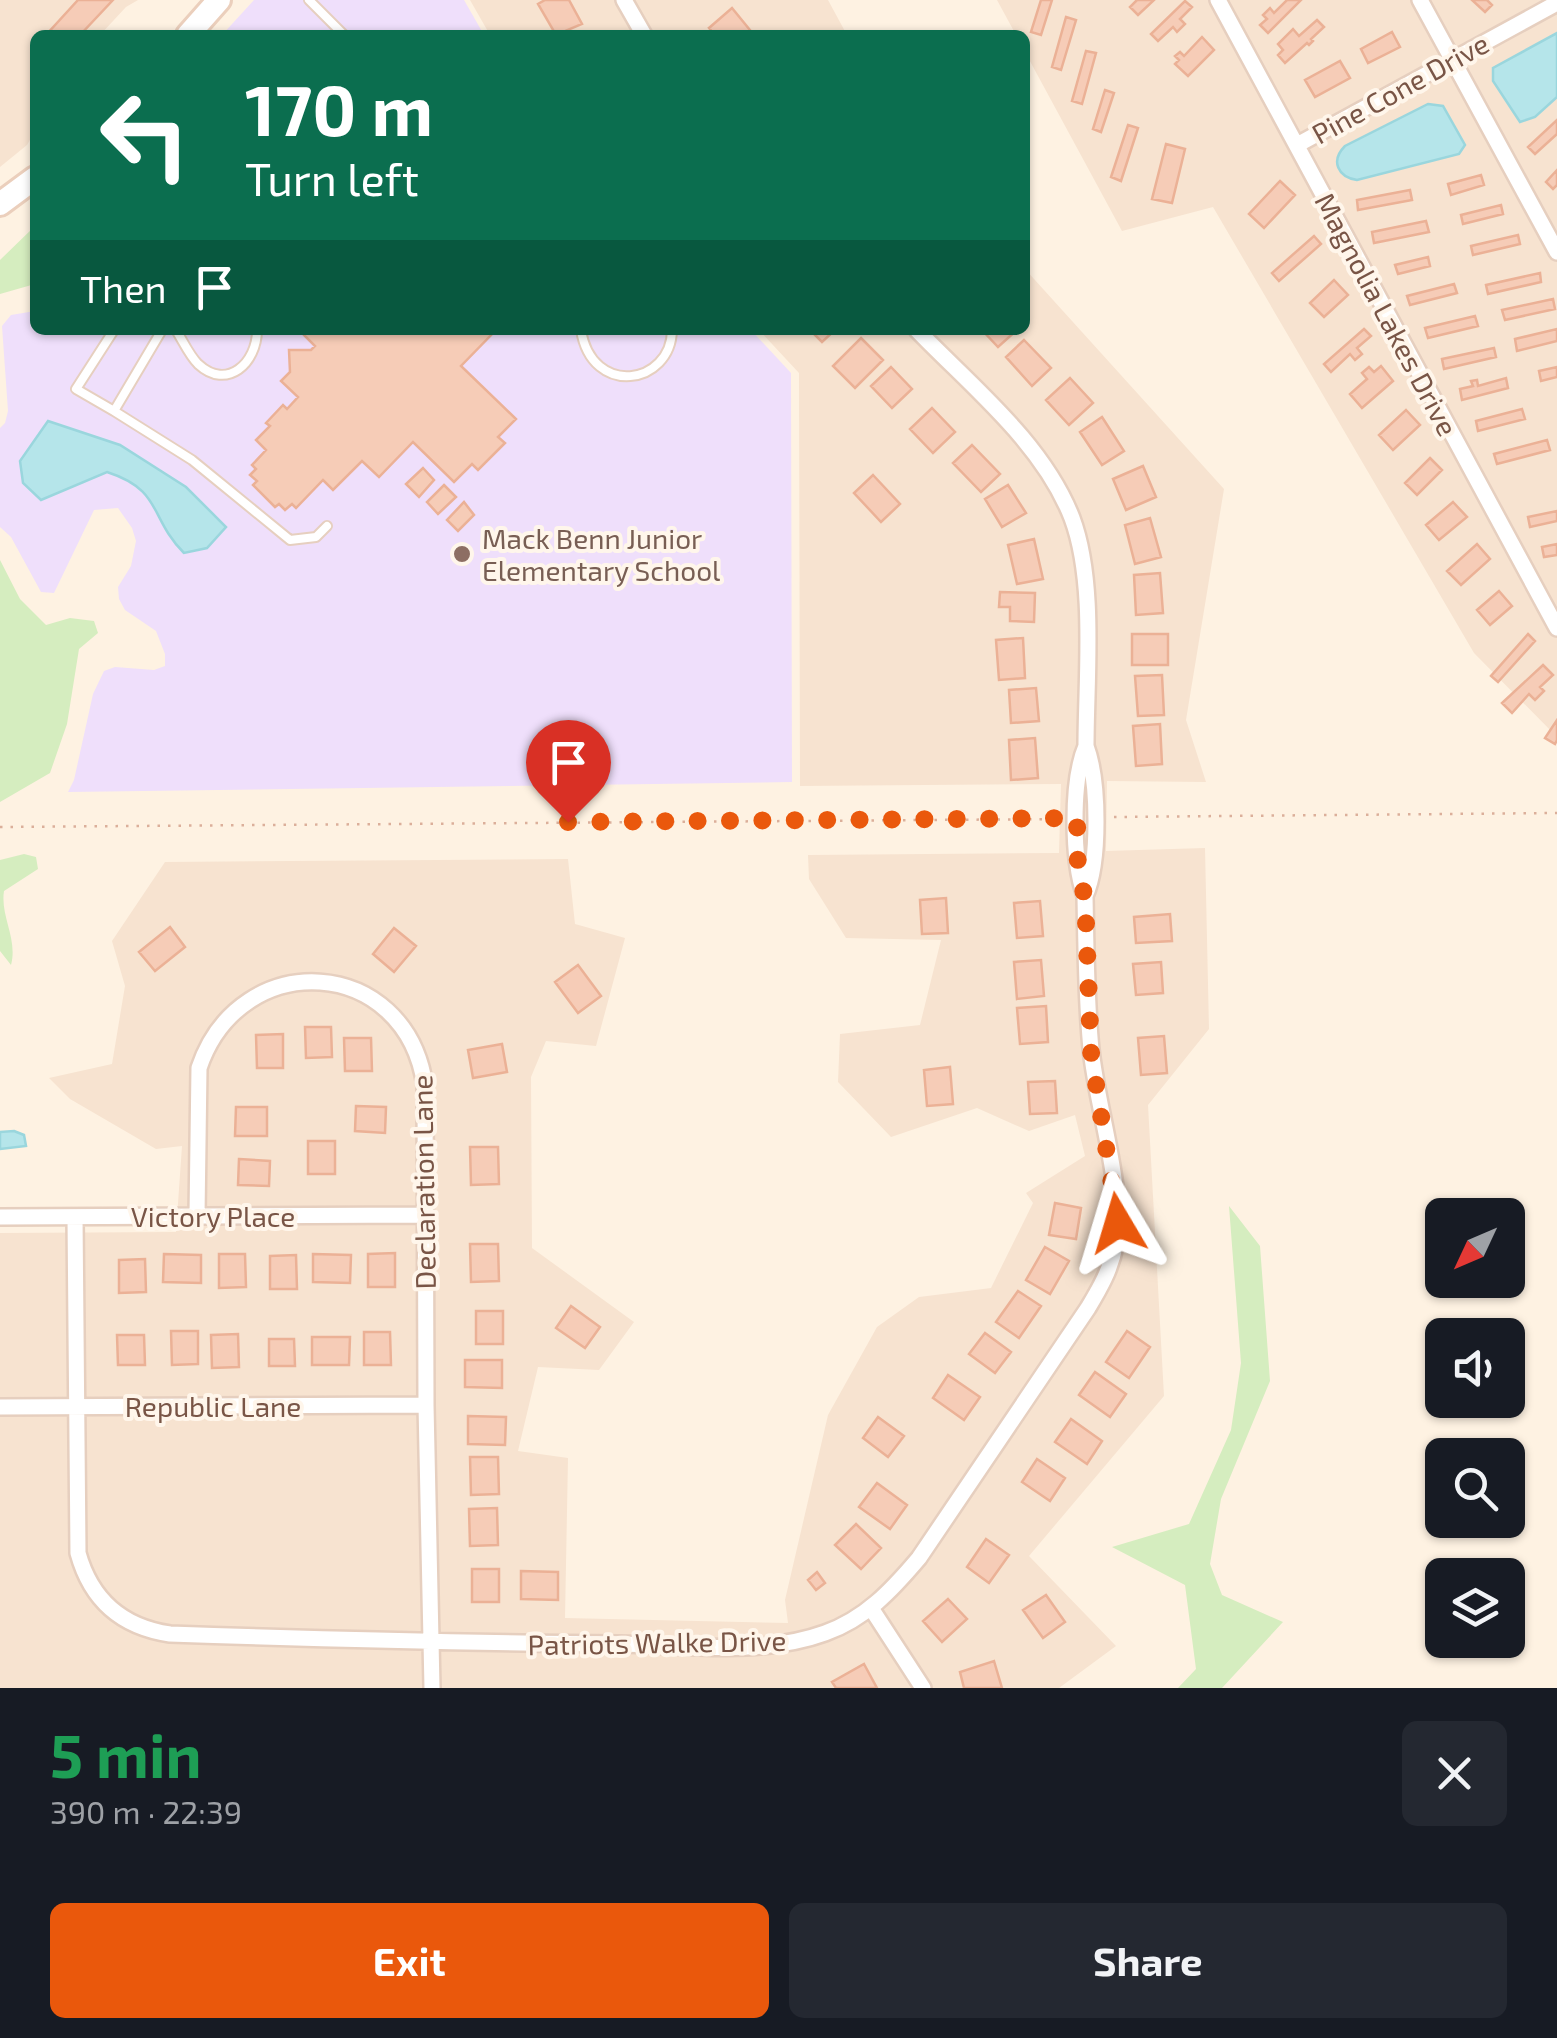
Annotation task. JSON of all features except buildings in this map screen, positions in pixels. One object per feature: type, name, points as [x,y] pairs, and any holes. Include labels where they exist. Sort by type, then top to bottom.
[{"type":"main road","points":[[192,30],[219,0]]},
{"type":"main road","points":[[0,204],[30,182]]},
{"type":"street","points":[[624,0],[641,30]]},
{"type":"street","name":"Magnolia Lakes Drive","points":[[1218,0],[1557,628]]},
{"type":"street","points":[[1420,0],[1557,252]]},
{"type":"street","name":"Pine Cone Drive","points":[[1296,145],[1557,3]]},
{"type":"street","name":"Patriots Walke Drive","points":[[75,1217],[78,1553],[91,1588],[120,1617],[138,1627],[170,1634],[429,1642],[766,1646],[825,1633],[871,1608],[896,1586],[919,1558],[1088,1308],[1109,1270],[1118,1223],[1090,1035],[1085,896],[1078,876],[1086,818],[1078,765],[1086,746],[1085,589],[1072,519],[1062,496],[1032,451],[922,335]]},
{"type":"street","name":"Declaration Lane","points":[[196,1215],[199,1068],[206,1046],[234,1010],[253,997],[290,984],[313,982],[345,987],[376,1000],[394,1014],[416,1046],[425,1086],[432,1688]]},
{"type":"street","name":"Victory Place","points":[[0,1218],[425,1215]]},
{"type":"street","name":"Republic Lane","points":[[0,1406],[426,1404]]},
{"type":"street","points":[[871,1608],[923,1688]]},
{"type":"lane","points":[[309,0],[339,30]]},
{"type":"lane","points":[[111,335],[76,390],[192,460],[290,540],[316,537],[327,526]]},
{"type":"lane","points":[[114,410],[159,335]]},
{"type":"lane","points":[[179,335],[196,362],[222,374],[237,371],[250,362],[256,335]]},
{"type":"lane","points":[[581,335],[588,357],[598,369],[632,376],[647,371],[662,358],[670,335]]},
{"type":"path","points":[[0,827],[1557,813]]},
{"type":"shaded area","points":[[0,0],[138,0],[105,30],[30,30],[30,140],[0,167]]},
{"type":"shaded area","points":[[254,0],[464,0],[481,30],[227,30]]},
{"type":"shaded area","points":[[470,0],[828,0],[844,30],[487,30]]},
{"type":"shaded area","points":[[997,0],[1557,0],[1557,737],[1474,653],[1213,207],[1122,231],[1030,61],[1030,30],[1013,30]]},
{"type":"shaded area","points":[[1030,275],[1224,489],[1186,720],[1206,782],[1107,781],[1106,851],[1205,848],[1209,1029],[1148,1105],[1164,1396],[1029,1556],[1116,1646],[1059,1688],[0,1688],[0,1233],[176,1232],[182,1146],[156,1149],[70,1099],[49,1078],[112,1064],[125,986],[112,941],[165,862],[568,859],[575,924],[625,938],[596,1046],[546,1041],[531,1077],[532,1248],[634,1322],[599,1370],[538,1367],[518,1451],[568,1458],[565,1618],[788,1623],[785,1600],[828,1415],[877,1327],[919,1297],[991,1288],[1033,1203],[1026,1193],[1085,1156],[1075,1115],[1029,1131],[977,1108],[891,1137],[838,1082],[840,1034],[920,1025],[941,940],[846,938],[809,879],[808,855],[1059,853],[1061,784],[800,786],[799,373],[764,335],[1030,335]]},
{"type":"shaded area","name":"Mack Benn Junior Elementary School","points":[[30,312],[30,335],[756,335],[791,373],[792,782],[68,792],[93,694],[104,671],[115,667],[154,670],[165,666],[165,654],[156,631],[125,610],[119,599],[118,587],[131,566],[136,541],[118,508],[94,510],[54,593],[41,592],[11,537],[0,527],[0,428],[8,411],[2,326],[11,315]]},
{"type":"green space","points":[[30,231],[30,285],[0,294],[0,260]]},
{"type":"green space","points":[[0,560],[20,599],[46,625],[70,618],[94,621],[98,633],[79,649],[67,724],[50,773],[0,802]]},
{"type":"green space","points":[[24,854],[36,857],[38,869],[4,891],[11,965],[0,951],[0,860]]},
{"type":"green space","points":[[1229,1206],[1260,1246],[1270,1381],[1221,1499],[1210,1564],[1222,1595],[1283,1622],[1222,1688],[1178,1688],[1196,1669],[1185,1585],[1112,1547],[1189,1524],[1231,1430],[1241,1363]]},
{"type":"water","points":[[1557,33],[1557,97],[1535,117],[1520,122],[1493,81],[1493,68]]},
{"type":"water","points":[[1428,104],[1443,106],[1465,145],[1459,154],[1357,180],[1338,168],[1338,157],[1345,146]]},
{"type":"water","points":[[48,421],[120,445],[186,487],[226,527],[207,548],[184,553],[147,496],[125,479],[107,472],[41,500],[23,483],[20,461]]},
{"type":"water","points":[[0,1132],[24,1135],[26,1146],[0,1149]]},
{"type":"place","name":"Mack Benn Junior Elementary School","points":[[462,554]]},
{"type":"route","points":[[568,822],[1077,818],[1078,876],[1085,896],[1091,1052],[1118,1223]]}]
